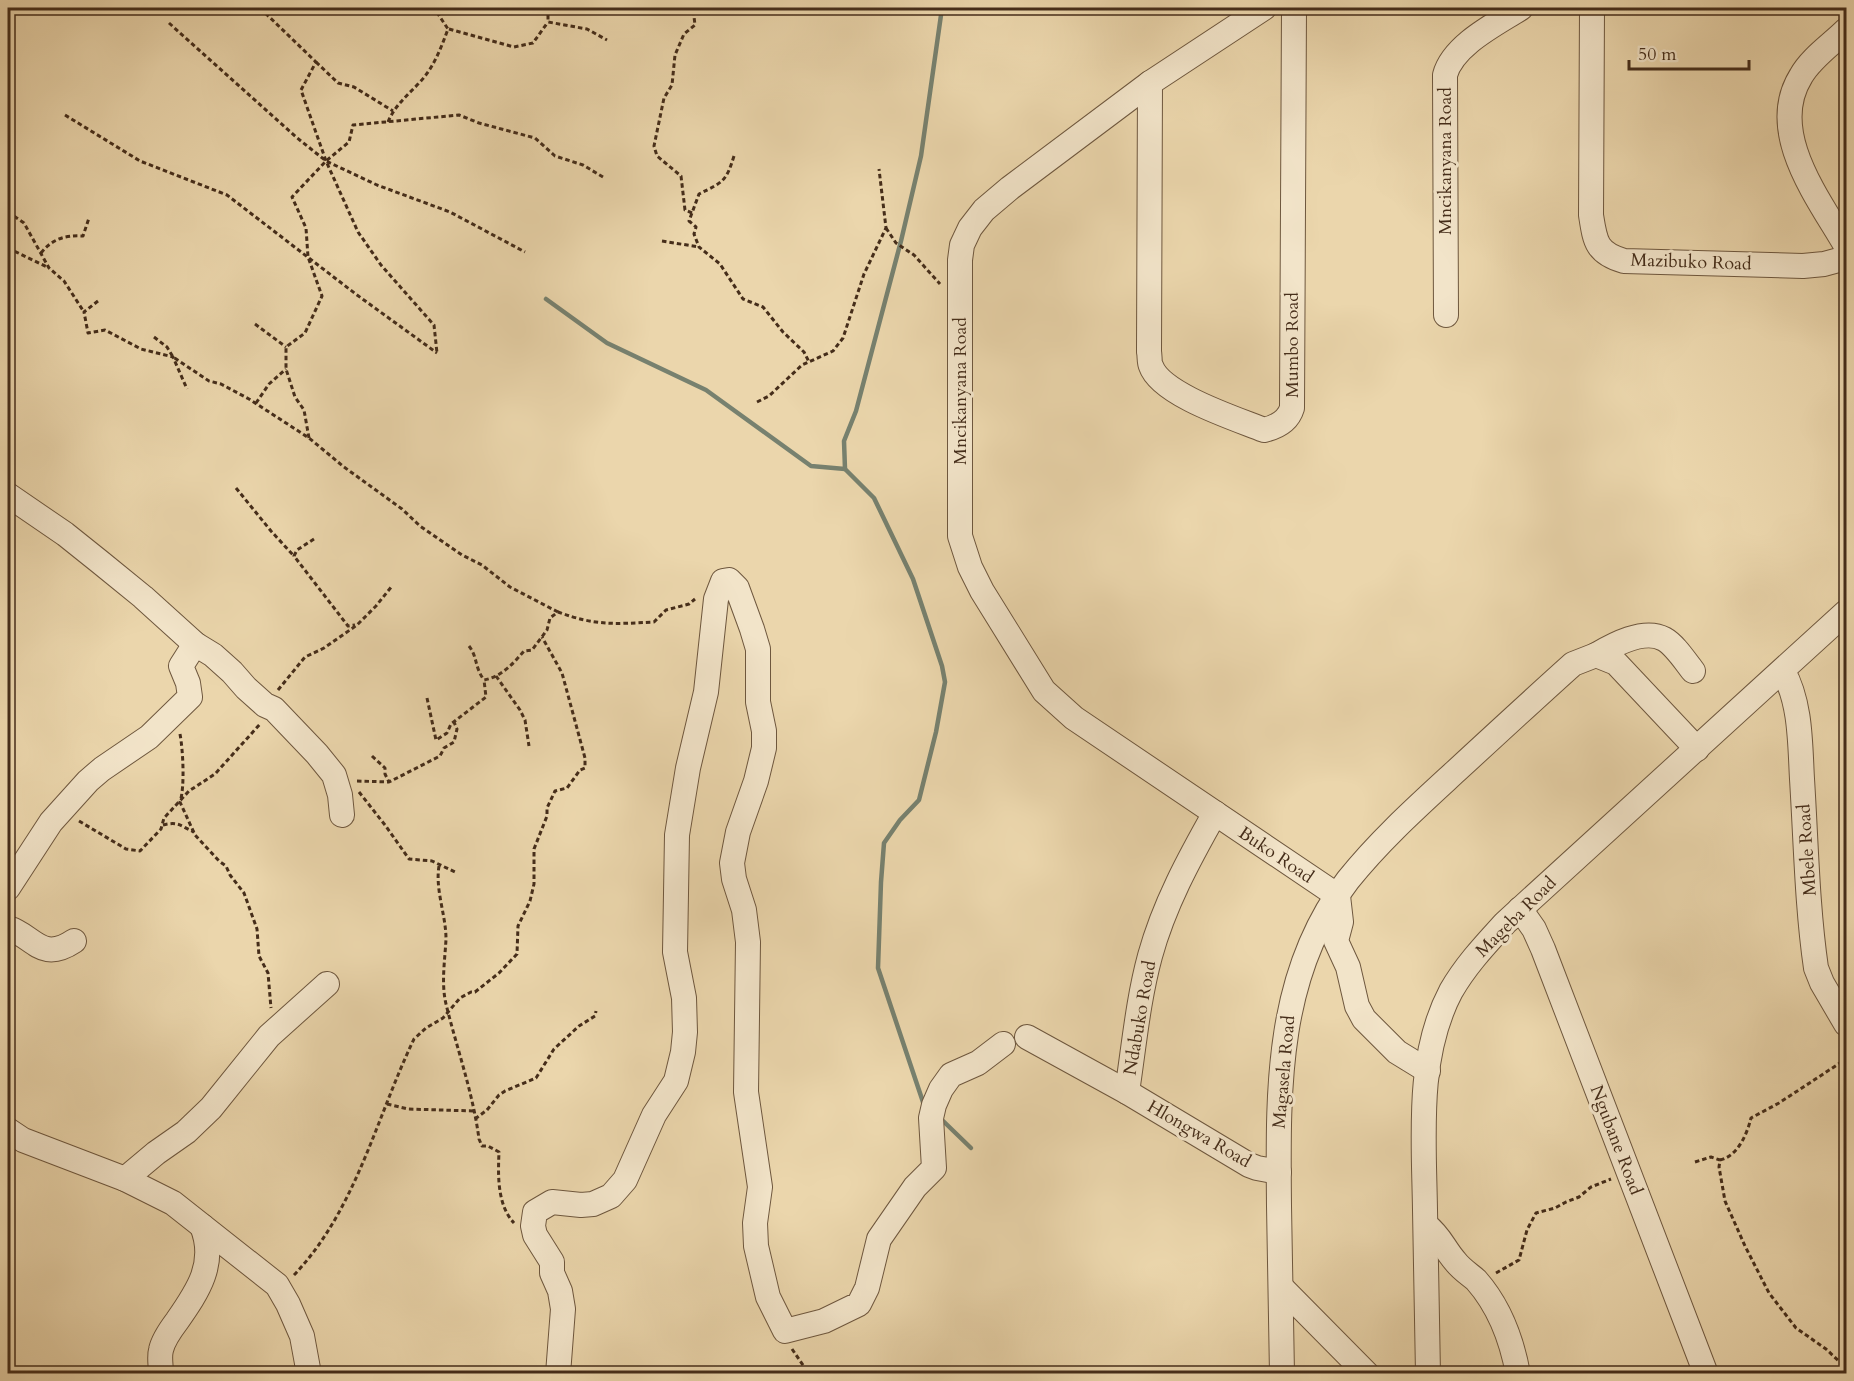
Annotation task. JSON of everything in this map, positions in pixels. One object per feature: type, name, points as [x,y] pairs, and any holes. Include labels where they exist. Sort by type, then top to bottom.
[{"type":"street","name":"Mncikanyana Road","points":[[1215,813],[1057,705],[1044,691],[1013,643],[970,567],[960,536],[958,513],[962,245],[970,228],[984,210],[1010,188],[1150,83],[1264,8]]},
{"type":"street","name":"Mumbo Road","points":[[1150,83],[1149,352],[1151,367],[1159,378],[1185,398],[1264,430],[1277,427],[1290,415],[1292,408],[1294,8]]},
{"type":"street","name":"Mncikanyana Road","points":[[1446,315],[1444,88],[1448,66],[1462,48],[1521,8]]},
{"type":"street","name":"Mazibuko Road","points":[[1592,8],[1591,215],[1594,237],[1601,250],[1611,257],[1624,261],[1803,266],[1824,264],[1846,258]]},
{"type":"street","points":[[1846,30],[1802,74],[1795,86],[1790,110],[1790,133],[1794,151],[1846,246]]},
{"type":"street","points":[[8,495],[74,541],[143,597],[195,644],[226,666],[269,707],[317,754],[334,775],[340,795],[342,815]]},
{"type":"street","points":[[558,1374],[563,1310],[560,1292],[552,1274],[552,1262],[535,1235],[535,1212],[552,1202],[593,1204],[611,1196],[625,1180],[654,1115],[676,1081],[685,1032],[684,998],[675,952],[677,835],[688,768],[706,692],[717,592],[723,581],[729,580],[737,588],[758,649],[758,702],[764,731],[764,748],[756,781],[738,832],[732,863],[734,879],[744,910],[748,942],[746,1092],[760,1187],[754,1223],[756,1246],[768,1297],[785,1331],[824,1321],[859,1304],[867,1288],[879,1239],[915,1187],[934,1168],[933,1109],[941,1089],[951,1075],[978,1063],[1003,1044]]},
{"type":"street","name":"Mageba Road","points":[[1428,1374],[1424,1107],[1428,1071],[1438,1024],[1451,992],[1480,950],[1520,909],[1846,612]]},
{"type":"street","points":[[1596,655],[1631,638],[1654,636],[1665,639],[1693,671]]},
{"type":"street","points":[[8,888],[51,822],[62,810],[102,769],[148,737],[190,697],[188,683],[181,666],[195,644]]},
{"type":"street","points":[[1596,655],[1616,663],[1697,749]]},
{"type":"street","name":"Magasela Road","points":[[1282,1374],[1280,1089],[1290,1006],[1302,966],[1317,932],[1338,896],[1372,852],[1402,820],[1573,664],[1596,655]]},
{"type":"street","name":"Mbele Road","points":[[1783,671],[1794,699],[1798,733],[1816,968],[1846,1024]]},
{"type":"street","name":"Buko Road","points":[[1215,813],[1338,896]]},
{"type":"street","name":"Ndabuko Road","points":[[1127,1092],[1140,996],[1150,954],[1172,893],[1215,813]]},
{"type":"street","points":[[1338,896],[1341,922],[1336,941],[1348,967],[1358,1006],[1364,1018],[1397,1052],[1428,1071]]},
{"type":"street","name":"Ngubane Road","points":[[1520,909],[1544,949],[1706,1374]]},
{"type":"street","points":[[8,927],[33,944],[50,949],[59,949],[74,941]]},
{"type":"street","points":[[125,1179],[203,1116],[269,1036],[327,984]]},
{"type":"street","name":"Hlongwa Road","points":[[1027,1037],[1127,1092],[1249,1165],[1279,1172]]},
{"type":"street","points":[[8,1130],[23,1140],[125,1179],[173,1203],[277,1285],[302,1336],[309,1374]]},
{"type":"street","points":[[161,1374],[160,1351],[164,1341],[186,1308],[203,1277],[207,1264],[208,1240],[202,1226]]},
{"type":"street","points":[[1426,1226],[1437,1234],[1457,1264],[1474,1279],[1504,1326],[1518,1374]]},
{"type":"street","points":[[1281,1287],[1367,1374]]},
{"type":"path","points":[[260,8],[339,83],[354,87],[393,111]]},
{"type":"path","points":[[434,8],[448,29],[514,47],[533,43],[548,22],[546,8]]},
{"type":"path","points":[[692,213],[685,210],[681,176],[657,156],[654,146],[664,98],[672,84],[675,55],[684,34],[695,26],[693,8]]},
{"type":"path","points":[[548,22],[587,29],[607,40]]},
{"type":"path","points":[[169,23],[326,161],[377,185],[450,212],[525,252]]},
{"type":"path","points":[[388,122],[393,111],[421,81],[437,59],[448,29]]},
{"type":"path","points":[[64,115],[140,161],[227,195],[357,295],[438,353],[434,325],[381,265],[358,232],[326,161],[301,90],[316,62]]},
{"type":"path","points":[[286,347],[305,333],[322,296],[308,257],[306,228],[292,196],[326,161],[349,142],[353,125],[459,115],[479,123],[535,138],[555,156],[583,165],[603,177]]},
{"type":"path","points":[[699,247],[694,234],[696,227],[689,221],[699,194],[728,176],[734,156]]},
{"type":"path","points":[[879,169],[886,228],[896,243],[919,260],[943,287],[951,292],[960,291]]},
{"type":"path","points":[[8,212],[24,223],[49,268]]},
{"type":"path","points":[[41,253],[49,242],[74,235],[84,236],[89,218]]},
{"type":"path","points":[[757,402],[769,396],[802,365],[833,351],[843,338],[864,274],[886,228]]},
{"type":"path","points":[[662,241],[699,247],[720,264],[743,299],[763,307],[783,332],[804,352],[809,362]]},
{"type":"path","points":[[8,248],[49,268],[64,281],[84,312],[88,333],[105,330],[141,349],[173,357],[209,381],[221,384],[256,403],[309,438],[361,480],[402,509],[420,526],[510,587],[558,612],[597,624],[654,622],[666,610],[688,604],[709,588],[717,592]]},
{"type":"path","points":[[84,312],[98,301]]},
{"type":"path","points":[[255,324],[286,347]]},
{"type":"path","points":[[154,337],[167,347],[187,388]]},
{"type":"path","points":[[286,347],[286,369],[295,397],[304,410],[309,438]]},
{"type":"path","points":[[256,403],[269,384],[286,369]]},
{"type":"path","points":[[236,488],[294,556],[348,626],[357,625]]},
{"type":"path","points":[[294,556],[297,550],[314,539]]},
{"type":"path","points":[[164,825],[164,818],[189,790],[215,774],[269,707],[305,657],[324,648],[357,625],[392,586]]},
{"type":"path","points":[[484,680],[496,676],[514,664],[524,651],[532,650],[546,630],[550,618],[558,612]]},
{"type":"path","points":[[277,1285],[293,1276],[310,1258],[332,1226],[352,1187],[414,1039],[426,1028],[443,1018],[460,998],[475,992],[515,957],[518,926],[530,901],[534,884],[534,849],[547,808],[555,791],[567,789],[580,770],[585,768],[585,758],[562,673],[542,637]]},
{"type":"path","points":[[427,698],[436,740],[447,734],[454,722],[486,697],[484,680],[476,669],[474,653],[469,646]]},
{"type":"path","points":[[496,676],[525,720],[529,746]]},
{"type":"path","points":[[454,722],[457,729],[454,742],[444,748],[440,756],[389,782],[351,781],[409,860],[432,861],[455,872]]},
{"type":"path","points":[[164,723],[180,733],[183,792],[180,802],[200,841],[226,866],[244,893],[257,929],[259,956],[268,973],[268,995],[272,1014],[269,1036]]},
{"type":"path","points":[[372,756],[385,768],[389,782]]},
{"type":"path","points":[[62,810],[126,849],[140,851],[164,825],[173,822],[194,832]]},
{"type":"path","points":[[439,866],[439,886],[446,937],[444,970],[446,1003],[461,1054],[482,1146],[488,1146],[499,1152],[498,1179],[506,1212],[515,1224],[535,1235]]},
{"type":"path","points":[[475,1119],[487,1110],[499,1095],[536,1078],[554,1049],[579,1026],[595,1016],[596,1011]]},
{"type":"path","points":[[1695,1162],[1711,1157],[1720,1160],[1729,1156],[1746,1136],[1751,1118],[1779,1103],[1846,1059]]},
{"type":"path","points":[[387,1104],[408,1110],[474,1111]]},
{"type":"path","points":[[1720,1160],[1719,1167],[1725,1201],[1738,1233],[1769,1293],[1796,1328],[1845,1366],[1845,1374]]},
{"type":"path","points":[[1474,1279],[1489,1277],[1518,1260],[1527,1230],[1536,1213],[1555,1208],[1579,1197],[1591,1187],[1629,1172]]},
{"type":"path","points":[[785,1331],[791,1347],[809,1374]]},
{"type":"waterway","points":[[924,1105],[878,968],[881,882],[884,843],[900,820],[919,800],[936,732],[945,682],[942,666],[913,579],[874,498],[845,469],[844,441],[856,411],[921,156],[942,8]]},
{"type":"waterway","points":[[546,299],[607,343],[706,390],[811,466],[845,469]]},
{"type":"waterway","points":[[939,1117],[971,1148]]}]
